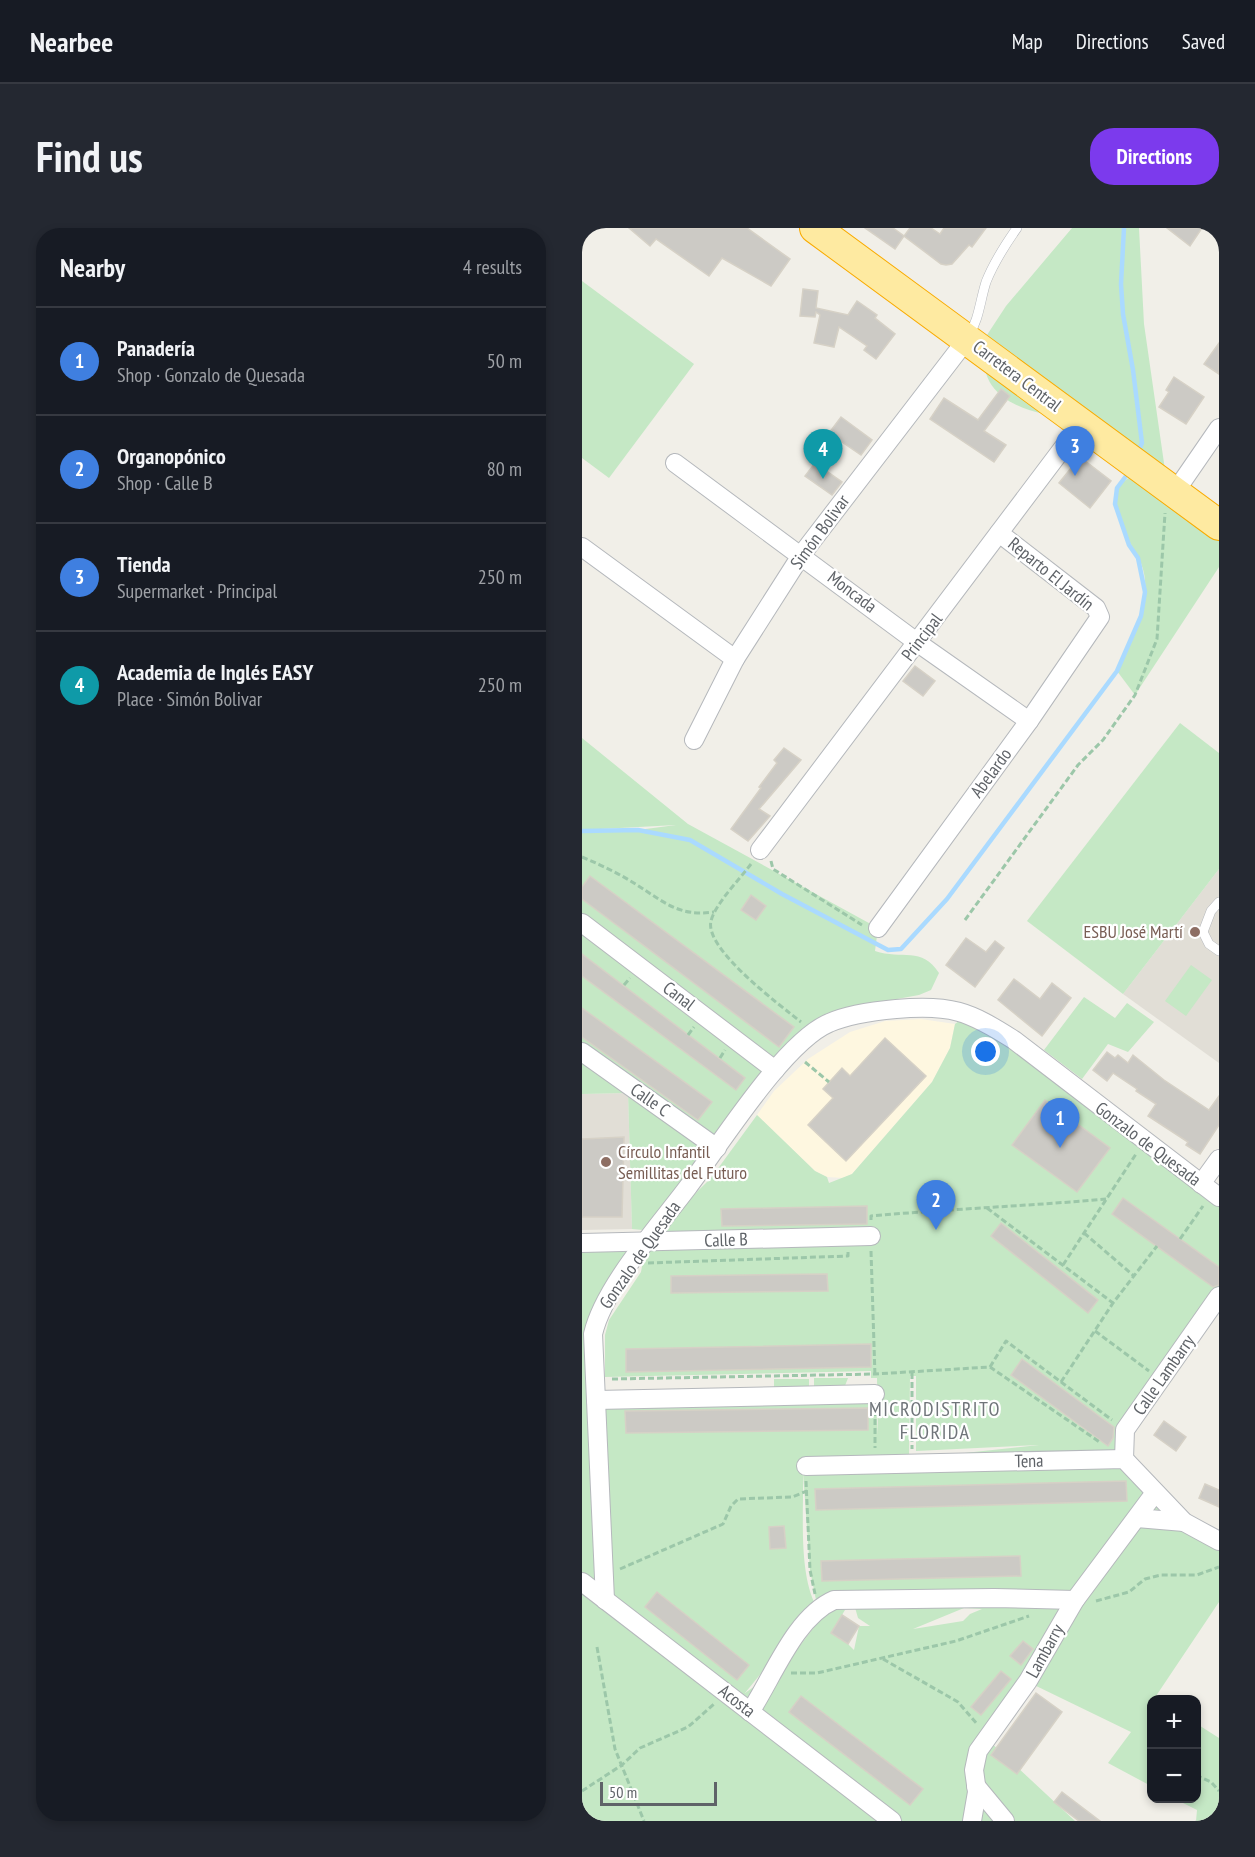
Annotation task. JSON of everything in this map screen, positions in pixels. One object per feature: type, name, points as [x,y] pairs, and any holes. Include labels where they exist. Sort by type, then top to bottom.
[{"type":"highway","name":"Carretera Central","points":[[815,228],[1219,525]]},
{"type":"street","name":"Simón Bolivar","points":[[694,740],[735,659],[802,554],[967,339]]},
{"type":"street","name":"Principal","points":[[759,851],[1081,424]]},
{"type":"street","points":[[1175,492],[1219,428]]},
{"type":"street","name":"Moncada","points":[[675,462],[802,554],[918,643],[1029,721]]},
{"type":"street","name":"Reparto El Jardín","points":[[999,533],[1096,608],[1100,617]]},
{"type":"street","points":[[582,547],[735,659]]},
{"type":"street","name":"Abelardo","points":[[878,928],[1029,721],[1100,617]]},
{"type":"street","name":"Canal","points":[[582,923],[776,1070]]},
{"type":"street","name":"Gonzalo de Quesada","points":[[605,1600],[589,1401],[593,1335],[598,1315],[646,1243],[776,1070],[812,1033],[829,1023],[859,1014],[922,1006],[946,1007],[987,1022],[1014,1040],[1144,1142],[1211,1191]]},
{"type":"street","name":"Calle C","points":[[582,1052],[717,1148]]},
{"type":"street","points":[[1211,1191],[1219,1159]]},
{"type":"street","name":"Calle B","points":[[582,1243],[871,1236]]},
{"type":"street","name":"Calle Lambarry","points":[[1124,1459],[1125,1430],[1219,1296]]},
{"type":"street","points":[[589,1401],[875,1395]]},
{"type":"street","points":[[1124,1459],[1140,1474],[1154,1494],[1184,1522],[1219,1541]]},
{"type":"street","name":"Tena","points":[[806,1466],[1124,1459]]},
{"type":"street","name":"Lambarry","points":[[972,1821],[976,1786],[974,1770],[978,1751],[1028,1681],[1073,1603],[1154,1494]]},
{"type":"street","points":[[1137,1518],[1184,1522]]},
{"type":"street","name":"Acosta","points":[[583,1585],[892,1821]]},
{"type":"street","points":[[750,1712],[774,1673],[790,1639],[822,1605],[834,1600],[1073,1603]]},
{"type":"street","points":[[976,1786],[1005,1821]]},
{"type":"lane","points":[[967,339],[974,326],[999,254],[1017,228]]},
{"type":"lane","points":[[1219,902],[1211,911],[1203,932],[1209,944],[1219,951]]},
{"type":"path","points":[[965,920],[1071,774],[1102,740],[1135,695],[1157,639],[1166,512],[1175,492]]},
{"type":"path","points":[[812,1033],[744,974],[724,952],[711,931],[710,923],[714,912],[759,851],[773,869],[872,932],[878,928]]},
{"type":"path","points":[[582,857],[638,885],[670,908],[705,913],[714,912]]},
{"type":"path","points":[[793,1050],[829,1082]]},
{"type":"path","points":[[1063,1265],[1144,1142]]},
{"type":"path","points":[[1180,1239],[1211,1191]]},
{"type":"path","points":[[875,1465],[871,1216],[986,1207],[1007,1208],[1106,1199]]},
{"type":"path","points":[[986,1207],[1113,1303]]},
{"type":"path","points":[[1084,1233],[1134,1276]]},
{"type":"path","points":[[632,1264],[848,1256],[848,1237]]},
{"type":"path","points":[[1061,1382],[1113,1303],[1157,1246]]},
{"type":"path","points":[[1095,1331],[1161,1380]]},
{"type":"path","points":[[990,1367],[1006,1341],[1125,1430]]},
{"type":"path","points":[[912,1373],[912,1464]]},
{"type":"path","points":[[806,1466],[810,1570],[814,1591],[822,1605]]},
{"type":"path","points":[[604,1575],[723,1524],[731,1506],[738,1499],[792,1497],[807,1491]]},
{"type":"path","points":[[1073,1603],[1130,1592],[1144,1579],[1161,1575],[1197,1575],[1219,1567]]},
{"type":"path","points":[[774,1673],[817,1673],[956,1641],[1032,1615]]},
{"type":"path","points":[[597,1647],[615,1749],[644,1821]]},
{"type":"path","points":[[881,1658],[958,1702],[986,1738]]},
{"type":"path","points":[[582,1791],[622,1765],[640,1748],[688,1727],[725,1692]]},
{"type":"path","points":[[1201,1777],[1211,1782],[1219,1791]]},
{"type":"shaded area","name":"ESBU José Martí","points":[[1219,869],[1219,1063],[1123,994]]},
{"type":"shaded area","points":[[921,1019],[955,1024],[950,1048],[932,1082],[852,1174],[843,1178],[827,1177],[815,1171],[757,1115],[774,1091],[808,1059],[850,1032],[885,1021]]},
{"type":"shaded area","name":"Círculo Infantil Semillitas del Futuro","points":[[628,1093],[632,1229],[582,1230],[582,1094]]},
{"type":"green space","points":[[1072,228],[1139,228],[1144,324],[1165,470],[1219,524],[1219,567],[1135,695],[1117,671],[1141,615],[1145,585],[1138,557],[1119,515],[1117,488],[1138,473],[1164,469],[987,335],[1006,306]]},
{"type":"green space","points":[[582,281],[694,364],[609,478],[582,458]]},
{"type":"green space","points":[[985,369],[1044,414],[1016,405],[999,394],[993,387]]},
{"type":"green space","points":[[1180,723],[1219,753],[1219,869],[1123,994],[1027,921]]},
{"type":"green space","points":[[582,738],[688,824],[878,928],[875,951],[926,959],[939,973],[931,990],[919,995],[853,1007],[819,1017],[829,1023],[643,1230],[632,1229],[628,1093],[582,1094],[582,831],[638,830],[676,825],[582,830]]},
{"type":"green space","points":[[1191,965],[1212,980],[1186,1016],[1165,1001]]},
{"type":"green space","points":[[1084,997],[1115,1018],[1127,1003],[1154,1022],[1128,1052],[1108,1044],[1082,1079],[1044,1050]]},
{"type":"green space","points":[[967,1015],[1219,1197],[1219,1297],[1125,1430],[1124,1459],[1219,1542],[1219,1602],[1157,1695],[1147,1695],[1147,1784],[1108,1763],[1131,1732],[1028,1682],[987,1739],[1075,1821],[582,1821],[582,1243],[646,1242],[711,1178],[757,1115],[815,1171],[827,1177],[829,1183],[852,1174],[932,1082],[950,1048],[955,1024]],"holes":[[[646,1244],[641,1272],[609,1320],[605,1335],[605,1377],[871,1371],[871,1378],[877,1378],[878,1435],[875,1394],[596,1400],[586,1378],[586,1333]],[[910,1376],[916,1376],[916,1451],[1039,1445],[909,1459]],[[803,1472],[810,1570],[818,1610],[825,1613],[784,1666],[745,1693],[816,1606],[810,1592],[804,1559]],[[854,1604],[858,1618],[870,1626],[859,1626],[854,1650],[831,1633],[845,1610],[841,1607]],[[964,1608],[982,1609],[970,1614],[963,1621],[913,1629]]]},
{"type":"green space","points":[[814,1378],[848,1378],[843,1391],[814,1391]]},
{"type":"green space","points":[[774,1379],[809,1379],[809,1391],[774,1391]]},
{"type":"green space","points":[[1201,1727],[1219,1738],[1219,1821],[1196,1821],[1197,1810],[1183,1803],[1201,1803]]},
{"type":"building","points":[[629,228],[747,228],[790,259],[771,286],[722,258],[709,276],[656,239],[650,246]]},
{"type":"building","points":[[865,228],[893,228],[904,236],[895,249]]},
{"type":"building","points":[[910,228],[931,228],[940,234],[944,228],[986,228],[972,247],[969,245],[952,264],[946,265],[941,264],[904,236]]},
{"type":"building","points":[[1167,228],[1202,228],[1190,246]]},
{"type":"building","points":[[803,289],[818,291],[816,308],[848,315],[857,301],[877,315],[875,318],[895,334],[876,359],[864,350],[867,346],[839,327],[834,347],[814,343],[820,315],[816,312],[815,317],[800,316]]},
{"type":"building","points":[[1219,343],[1219,374],[1204,364]]},
{"type":"building","points":[[1174,377],[1204,397],[1186,424],[1159,407],[1169,392],[1166,390]]},
{"type":"building","points":[[1001,389],[1010,396],[984,431],[1006,445],[994,462],[930,419],[944,398],[978,420]]},
{"type":"building","points":[[841,417],[872,440],[861,455],[829,433]]},
{"type":"building","points":[[1080,457],[1111,481],[1090,508],[1059,483]]},
{"type":"building","points":[[815,463],[842,482],[832,495],[805,476]]},
{"type":"building","points":[[915,666],[935,681],[923,696],[903,681]]},
{"type":"building","points":[[784,748],[801,760],[759,809],[770,816],[748,841],[731,829],[761,788],[759,787],[777,763],[774,760]]},
{"type":"building","points":[[590,876],[794,1027],[779,1047],[582,899],[582,887]]},
{"type":"building","points":[[751,895],[766,906],[756,920],[741,910]]},
{"type":"building","points":[[966,938],[986,952],[995,941],[1004,948],[975,987],[946,965]]},
{"type":"building","points":[[582,954],[745,1078],[736,1090],[582,976]]},
{"type":"building","points":[[1014,979],[1040,999],[1052,983],[1071,998],[1042,1036],[998,1000]]},
{"type":"building","points":[[582,1008],[712,1102],[698,1120],[582,1037]]},
{"type":"building","points":[[885,1038],[926,1076],[846,1161],[808,1125],[833,1098],[823,1089],[842,1068],[850,1076]]},
{"type":"building","points":[[1107,1052],[1115,1058],[1118,1055],[1128,1063],[1133,1055],[1164,1080],[1209,1110],[1219,1096],[1219,1125],[1200,1154],[1186,1145],[1188,1142],[1148,1116],[1156,1104],[1136,1091],[1137,1089],[1113,1073],[1107,1081],[1093,1070]]},
{"type":"building","points":[[1045,1100],[1110,1148],[1077,1192],[1012,1145]]},
{"type":"building","points":[[624,1137],[622,1217],[582,1217],[582,1139]]},
{"type":"building","points":[[1123,1198],[1219,1267],[1219,1285],[1213,1287],[1112,1214]]},
{"type":"building","points":[[867,1206],[867,1224],[722,1226],[721,1209]]},
{"type":"building","points":[[1001,1223],[1098,1300],[1088,1313],[991,1236]]},
{"type":"building","points":[[827,1274],[828,1291],[671,1293],[671,1276]]},
{"type":"building","points":[[871,1344],[871,1367],[626,1372],[626,1349]]},
{"type":"building","points":[[1022,1359],[1114,1427],[1113,1438],[1108,1446],[1011,1375]]},
{"type":"building","points":[[868,1408],[868,1430],[626,1433],[625,1411]]},
{"type":"building","points":[[1164,1421],[1186,1437],[1176,1451],[1154,1435]]},
{"type":"building","points":[[1126,1481],[1127,1501],[816,1510],[815,1489]]},
{"type":"building","points":[[1205,1484],[1219,1490],[1219,1507],[1199,1498]]},
{"type":"building","points":[[784,1526],[786,1548],[770,1549],[769,1527]]},
{"type":"building","points":[[1020,1556],[1021,1576],[822,1581],[821,1561]]},
{"type":"building","points":[[657,1592],[749,1665],[737,1680],[645,1607]]},
{"type":"building","points":[[842,1615],[859,1626],[848,1644],[831,1633]]},
{"type":"building","points":[[1023,1641],[1033,1649],[1021,1665],[1010,1656]]},
{"type":"building","points":[[1001,1671],[1011,1679],[981,1715],[971,1707]]},
{"type":"building","points":[[1036,1693],[1062,1712],[1017,1774],[991,1755]]},
{"type":"building","points":[[801,1696],[923,1789],[910,1805],[789,1712]]},
{"type":"building","points":[[1062,1792],[1100,1821],[1079,1821],[1054,1802]]},
{"type":"waterway","points":[[1124,228],[1121,284],[1123,314],[1142,443],[1137,454]]},
{"type":"waterway","points":[[582,831],[638,830],[690,840],[782,894],[888,950],[901,949],[947,899],[1117,671],[1141,616],[1145,592],[1138,558],[1129,545],[1115,504],[1117,488],[1129,472]]},
{"type":"place","name":"Tienda","points":[[1075,476]]},
{"type":"place","name":"Academia de Inglés EASY","points":[[823,479]]},
{"type":"place","name":"ESBU José Martí","points":[[1195,932]]},
{"type":"place","name":"Panadería","points":[[1060,1148]]},
{"type":"place","name":"Círculo Infantil Semillitas del Futuro","points":[[606,1162]]},
{"type":"place","name":"Organopónico","points":[[936,1230]]},
{"type":"district","name":"MICRODISTRITO FLORIDA","points":[[935,1420]]}]
